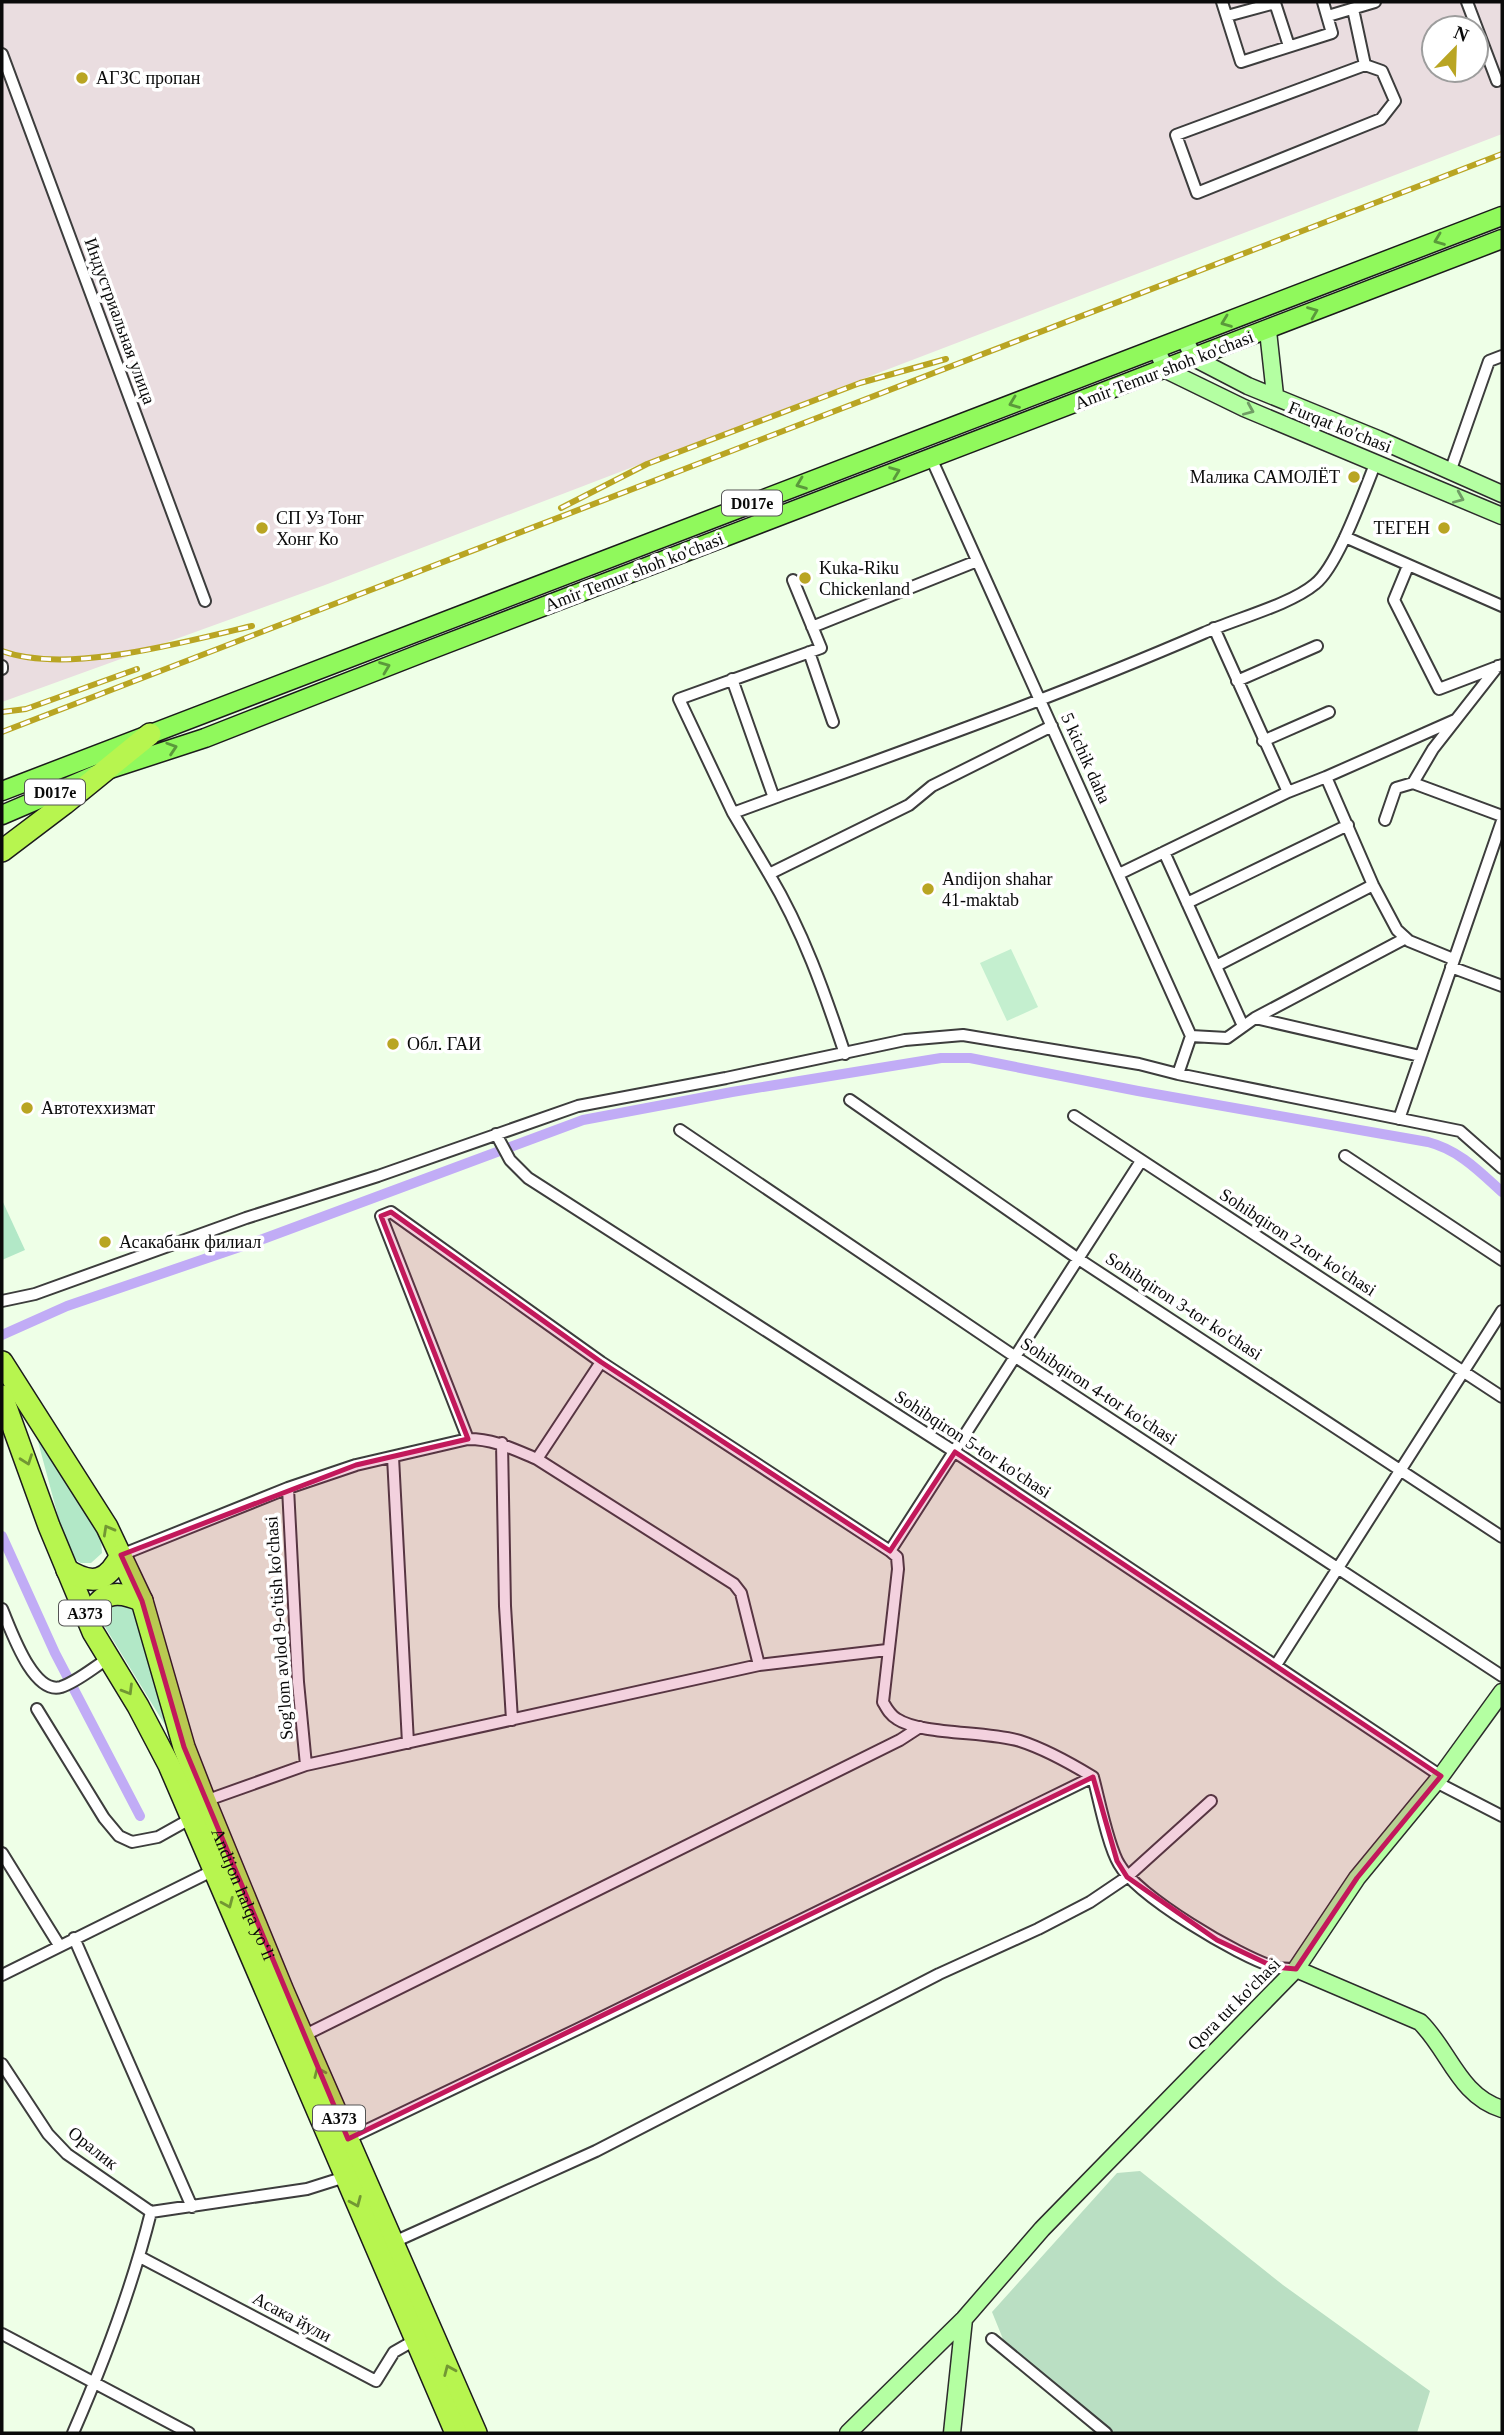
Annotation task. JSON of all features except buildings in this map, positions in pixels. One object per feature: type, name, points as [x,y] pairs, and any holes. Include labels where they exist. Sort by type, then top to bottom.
[{"type":"highway","points":[[2,851],[150,734]]},
{"type":"highway","name":"Andijon halqa yo‘li","points":[[2,1362],[107,1527],[142,1601],[184,1747],[214,1870],[456,2433]]},
{"type":"highway","name":"Andijon halqa yo‘li","points":[[2,1396],[88,1620],[163,1754],[199,1809],[303,2036],[476,2433]]},
{"type":"highway","points":[[67,1570],[86,1579],[96,1580],[111,1572],[121,1555]]},
{"type":"highway","points":[[88,1620],[92,1610],[108,1595],[120,1593],[142,1601]]},
{"type":"main road","name":"Amir Temur shoh ko'chasi","points":[[2,791],[1502,216]]},
{"type":"main road","name":"Amir Temur shoh ko'chasi","points":[[2,815],[107,770],[205,738],[1502,239]]},
{"type":"street","points":[[1222,2],[1241,62],[1332,33],[1323,2]]},
{"type":"street","points":[[1227,16],[1275,2],[1289,46]]},
{"type":"street","points":[[1328,16],[1375,2]]},
{"type":"street","points":[[1467,2],[1497,82]]},
{"type":"street","points":[[1353,9],[1365,65]]},
{"type":"street","name":"Индустриальная улица","points":[[2,54],[205,601]]},
{"type":"street","points":[[1365,65],[1382,71],[1395,101],[1381,118],[1197,193],[1175,135],[1365,65]]},
{"type":"street","points":[[1268,331],[1275,395]]},
{"type":"street","points":[[1184,338],[1194,358]]},
{"type":"street","points":[[1156,348],[1166,370]]},
{"type":"street","points":[[1450,472],[1489,361],[1502,356]]},
{"type":"street","name":"Furqat ko'chasi","points":[[1194,358],[1248,386],[1275,395],[1502,494]]},
{"type":"street","name":"Furqat ko'chasi","points":[[1166,370],[1244,408],[1502,516]]},
{"type":"street","name":"5 kichik daha","points":[[931,458],[1191,1036]]},
{"type":"street","points":[[733,813],[1110,673],[1275,605],[1314,586],[1324,576],[1345,537],[1376,462]]},
{"type":"street","points":[[1345,537],[1502,606]]},
{"type":"street","points":[[812,627],[977,561]]},
{"type":"street","points":[[1409,566],[1394,600],[1439,689],[1500,666]]},
{"type":"street","points":[[793,580],[821,648],[679,699],[733,813],[789,907],[808,948],[845,1054]]},
{"type":"street","points":[[1214,628],[1288,792]]},
{"type":"street","points":[[1237,681],[1317,646]]},
{"type":"street","points":[[809,652],[834,722]]},
{"type":"street","points":[[1413,783],[1455,719],[1500,666]]},
{"type":"street","points":[[732,679],[774,798]]},
{"type":"street","points":[[1263,741],[1329,712]]},
{"type":"street","points":[[1119,874],[1288,792],[1455,719]]},
{"type":"street","points":[[769,874],[909,805],[932,786],[1052,726]]},
{"type":"street","points":[[1326,777],[1373,885],[1404,939],[1502,986]]},
{"type":"street","points":[[1385,820],[1396,788],[1413,783],[1502,818],[1498,848],[1452,963],[1399,1119]]},
{"type":"street","points":[[1187,903],[1348,825]]},
{"type":"street","points":[[1164,852],[1243,1026]]},
{"type":"street","points":[[1216,967],[1373,885]]},
{"type":"street","points":[[1178,1074],[1191,1036],[1227,1038],[1255,1018],[1404,939]]},
{"type":"street","points":[[1255,1018],[1420,1056]]},
{"type":"street","points":[[2,1301],[35,1294],[246,1218],[497,1137],[578,1106],[905,1040],[963,1035],[1139,1064],[1460,1131],[1502,1168]]},
{"type":"street","name":"Sohibqiron 3-tor ko'chasi","points":[[849,1100],[1077,1258],[1502,1537]]},
{"type":"street","name":"Sohibqiron 2-tor ko'chasi","points":[[1074,1116],[1502,1397]]},
{"type":"street","name":"Sohibqiron 4-tor ko'chasi","points":[[680,1130],[1014,1356],[1502,1676]]},
{"type":"street","name":"Sohibqiron 5-tor ko'chasi","points":[[497,1137],[510,1160],[528,1178],[955,1452],[1276,1665],[1439,1779],[1502,1816]]},
{"type":"street","points":[[1345,1156],[1502,1260]]},
{"type":"street","points":[[890,1551],[1141,1161]]},
{"type":"street","points":[[468,1439],[381,1216],[391,1212],[601,1362],[897,1557],[898,1569],[883,1702],[895,1718],[919,1727],[1001,1736],[1021,1741],[1093,1777],[1116,1861],[1127,1877],[1179,1917],[1217,1940],[1274,1967],[1296,1969],[1420,2022],[1435,2036],[1450,2065],[1472,2091],[1502,2109]]},
{"type":"street","points":[[1276,1665],[1502,1311]]},
{"type":"street","points":[[537,1459],[601,1362]]},
{"type":"street","points":[[121,1555],[288,1488],[356,1465],[468,1439],[485,1439],[502,1443],[537,1459],[734,1584],[741,1592],[760,1665]]},
{"type":"street","points":[[502,1443],[505,1606],[512,1720]]},
{"type":"street","points":[[393,1457],[408,1743]]},
{"type":"street","name":"Sog'lom avlod 9-o'tish ko'chasi","points":[[288,1488],[298,1682],[306,1765]]},
{"type":"street","points":[[2,1609],[20,1652],[42,1684],[53,1688],[64,1686],[109,1658]]},
{"type":"street","points":[[37,1709],[104,1818],[118,1836],[132,1842],[158,1837],[199,1809],[306,1765],[760,1665],[887,1650]]},
{"type":"street","name":"Qora tut ko'chasi","points":[[848,2433],[964,2319],[1042,2229],[1296,1969],[1357,1878],[1439,1779],[1502,1692]]},
{"type":"street","points":[[303,2036],[900,1740],[919,1727]]},
{"type":"street","points":[[348,2139],[1093,1777]]},
{"type":"street","points":[[394,2242],[596,2151],[939,1974],[1090,1902],[1127,1877],[1211,1801]]},
{"type":"street","points":[[2,1853],[59,1945]]},
{"type":"street","points":[[2,1975],[214,1870]]},
{"type":"street","points":[[74,1938],[192,2207]]},
{"type":"street","name":"Оралик","points":[[2,2064],[48,2134],[67,2154],[152,2212]]},
{"type":"street","points":[[73,2433],[95,2383],[140,2257],[152,2212],[307,2189],[345,2177]]},
{"type":"street","name":"Асака йули","points":[[140,2257],[376,2381],[394,2351],[415,2340]]},
{"type":"street","points":[[952,2433],[964,2319]]},
{"type":"street","points":[[2,2334],[189,2433]]},
{"type":"street","points":[[992,2339],[1106,2433]]},
{"type":"highlighted area","points":[[391,1212],[601,1362],[890,1551],[955,1452],[1441,1776],[1357,1878],[1296,1969],[1274,1967],[1217,1940],[1127,1877],[1117,1861],[1093,1777],[348,2139],[184,1747],[142,1601],[121,1555],[356,1465],[468,1439],[381,1216]]},
{"type":"shaded area","points":[[2,2],[1502,2],[1502,134],[325,585],[2,702]]},
{"type":"green space","points":[[1011,949],[1038,1007],[1007,1021],[980,963]]},
{"type":"green space","points":[[2,1200],[25,1250],[2,1260]]},
{"type":"green space","points":[[36,1434],[101,1538],[102,1553],[91,1563],[81,1563],[72,1558],[63,1535]]},
{"type":"green space","points":[[127,1601],[137,1612],[165,1725],[102,1622],[104,1607]]},
{"type":"green space","points":[[1140,2171],[1283,2285],[1430,2391],[1417,2433],[1112,2433],[1003,2339],[992,2312],[1117,2173]]},
{"type":"waterway","points":[[2,1335],[67,1306],[263,1239],[583,1120],[732,1092],[941,1058],[970,1058],[1138,1091],[1428,1142],[1459,1156],[1502,1192]]},
{"type":"waterway","points":[[2,1536],[55,1653],[140,1816]]},
{"type":"railway","points":[[2,732],[1502,154]]},
{"type":"railway","points":[[561,508],[647,464],[860,383],[946,359]]},
{"type":"railway","points":[[2,651],[29,657],[92,658],[160,647],[252,626]]},
{"type":"railway","points":[[2,712],[26,709],[137,669]]},
{"type":"place","name":"АГЗС пропан","points":[[82,78]]},
{"type":"place","name":"Малика САМОЛЁТ","points":[[1354,477]]},
{"type":"place","name":"СП Уз Тонг Хонг Ко","points":[[262,528]]},
{"type":"place","name":"ТЕГЕН","points":[[1444,528]]},
{"type":"place","name":"Kuka-Riku Chickenland","points":[[805,578]]},
{"type":"place","name":"Andijon shahar 41-maktab","points":[[928,889]]},
{"type":"place","name":"Обл. ГАИ","points":[[393,1044]]},
{"type":"place","name":"Автотеххизмат","points":[[27,1108]]},
{"type":"place","name":"Асакабанк филиал","points":[[105,1242]]}]
